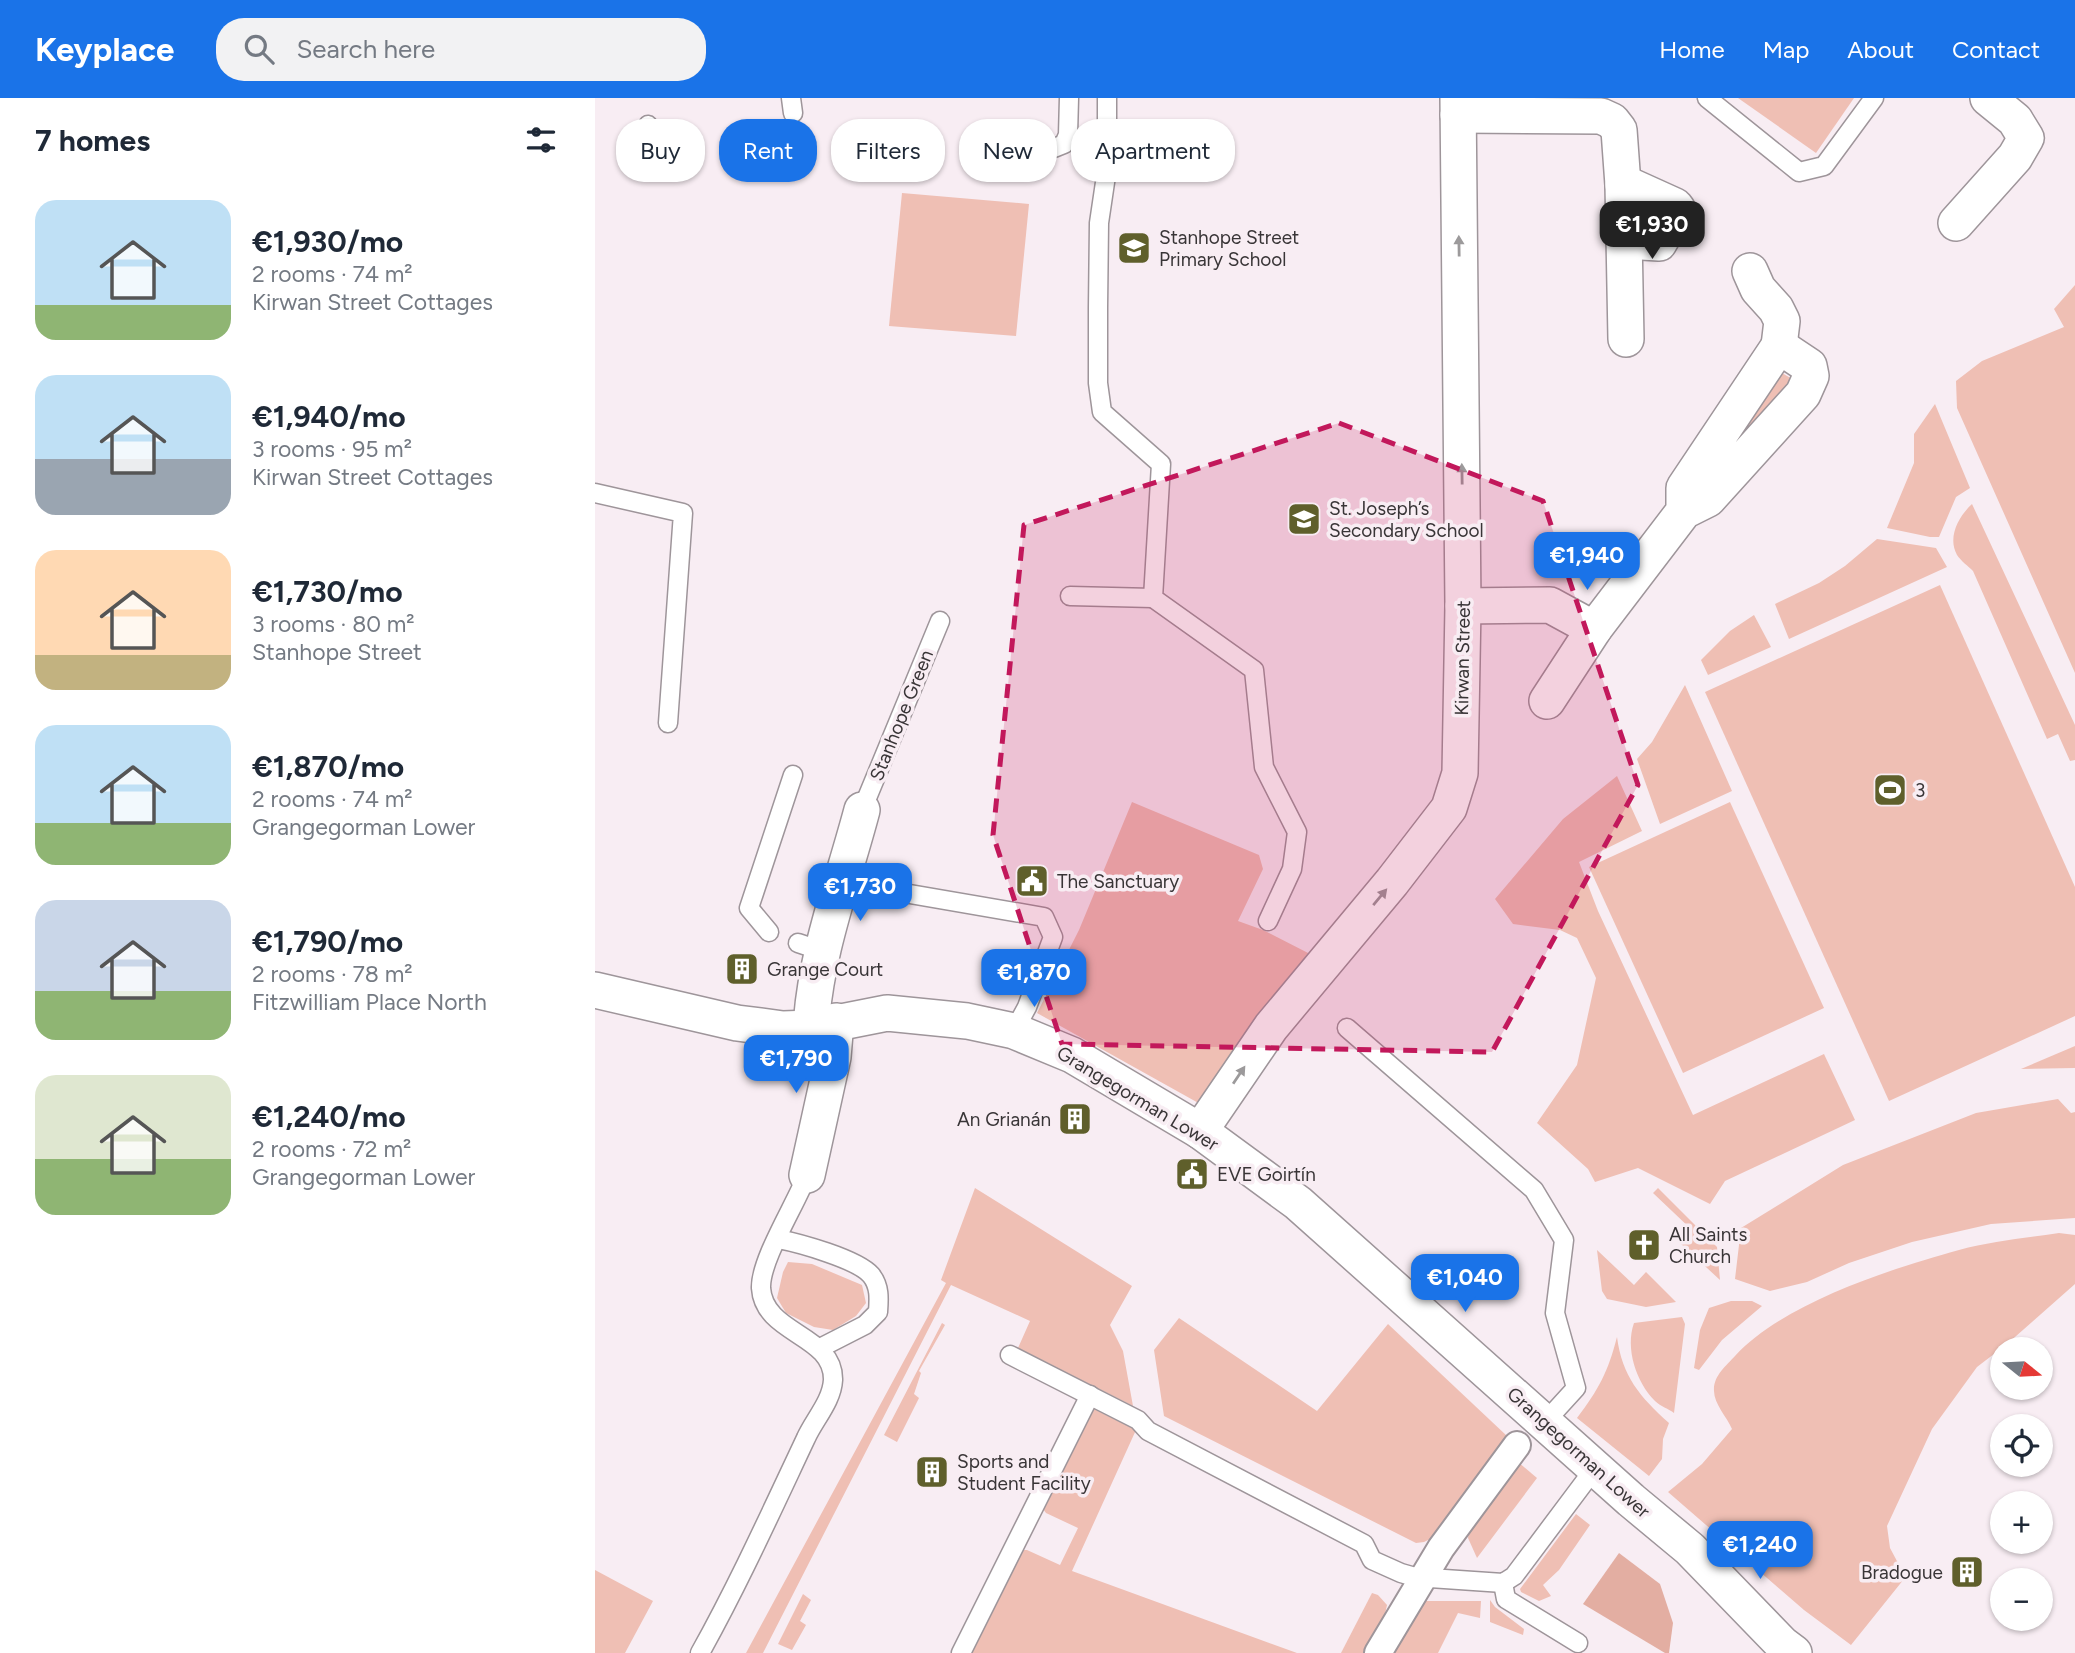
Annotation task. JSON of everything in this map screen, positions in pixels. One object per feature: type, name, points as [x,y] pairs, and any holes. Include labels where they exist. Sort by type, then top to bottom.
[{"type":"street","points":[[1956,223],[2015,157],[2026,138],[2015,120],[1988,98]]},
{"type":"street","points":[[1458,106],[1601,116],[1612,121],[1619,130],[1623,185],[1626,339]]},
{"type":"street","name":"Kirwan Street","points":[[1200,1131],[1271,1027],[1392,882],[1449,808],[1460,773],[1463,606],[1458,106]]},
{"type":"street","points":[[1623,185],[1675,206],[1678,210],[1659,243],[1624,241]]},
{"type":"street","points":[[1684,511],[1684,488],[1779,346],[1782,321],[1776,309],[1758,289],[1750,271]]},
{"type":"street","points":[[1547,701],[1594,629],[1684,511],[1708,499],[1803,394],[1811,376],[1809,366],[1779,346]]},
{"type":"street","points":[[1463,606],[1550,605],[1594,629]]},
{"type":"street","points":[[807,1175],[833,1057],[813,992],[810,947],[844,878],[862,810]]},
{"type":"street","name":"Grangegorman Lower","points":[[595,990],[737,1023],[783,1029],[824,1025],[887,1013],[967,1021],[1014,1031],[1072,1055],[1200,1131],[1298,1203],[1595,1468],[1690,1549],[1782,1644],[1794,1653]]},
{"type":"street","points":[[1378,1653],[1441,1548],[1517,1444]]},
{"type":"lane","points":[[1057,147],[1064,144],[1068,135],[1069,98]]},
{"type":"lane","points":[[1107,98],[1107,169],[1099,223],[1098,383],[1101,412],[1161,464],[1153,598]]},
{"type":"lane","points":[[1707,98],[1799,172],[1824,166],[1874,98]]},
{"type":"lane","points":[[595,493],[683,513],[668,723]]},
{"type":"lane","points":[[1070,596],[1153,598],[1254,670],[1263,767],[1297,832],[1292,869],[1268,921]]},
{"type":"lane","name":"Stanhope Green","points":[[862,810],[940,621]]},
{"type":"lane","points":[[769,932],[749,908],[793,775]]},
{"type":"lane","points":[[844,878],[875,888],[1044,917],[1053,937],[1027,1007],[1014,1031]]},
{"type":"lane","points":[[1347,1028],[1534,1190],[1564,1240],[1555,1313],[1576,1388],[1545,1422]]},
{"type":"lane","points":[[700,1653],[729,1602],[808,1433],[830,1394],[833,1379],[830,1366],[820,1348],[785,1328],[769,1311],[761,1289],[765,1268],[807,1175]]},
{"type":"lane","points":[[778,1239],[807,1245],[853,1264],[870,1274],[879,1290],[879,1312],[872,1319],[820,1348]]},
{"type":"lane","points":[[1010,1355],[1138,1420],[1148,1431],[1364,1544],[1372,1560],[1401,1573],[1503,1583],[1514,1576],[1595,1468]]},
{"type":"lane","points":[[961,1653],[1090,1395]]},
{"type":"lane","points":[[1503,1583],[1506,1599],[1578,1643]]},
{"type":"highlighted area","points":[[1339,423],[1543,501],[1638,785],[1492,1052],[1062,1044],[993,835],[1024,525]]},
{"type":"shaded area","points":[[1738,98],[1854,98],[1816,153]]},
{"type":"shaded area","points":[[902,193],[1029,204],[1016,336],[889,326]]},
{"type":"shaded area","points":[[2075,285],[2075,673],[1957,408],[1956,381],[1982,361],[2064,327],[2054,309]]},
{"type":"shaded area","points":[[1782,373],[1799,383],[1702,492],[1766,378]]},
{"type":"shaded area","points":[[1935,404],[1970,488],[1956,497],[1939,537],[1930,537],[1887,528],[1914,463],[1914,434]]},
{"type":"shaded area","points":[[1972,504],[2075,725],[2075,760],[2070,761],[2058,734],[2047,739],[1973,571],[1957,555],[1954,548],[1956,527]]},
{"type":"shaded area","points":[[1877,539],[1936,548],[1947,567],[1789,639],[1775,604],[1819,583],[1845,566]]},
{"type":"shaded area","name":"3","points":[[1940,585],[2075,887],[2075,1016],[1889,1101],[1705,692]]},
{"type":"shaded area","points":[[1754,615],[1771,647],[1708,675],[1701,660],[1730,631]]},
{"type":"shaded area","points":[[1685,685],[1732,791],[1660,824],[1637,759],[1652,742]]},
{"type":"shaded area","points":[[1617,776],[1642,831],[1579,862],[1598,911],[1693,1115],[1824,1054],[1855,1120],[1725,1181],[1710,1204],[1638,1168],[1595,1182],[1588,1169],[1537,1123],[1577,1065],[1596,978],[1577,938],[1560,930],[1513,924],[1495,899],[1563,819]]},
{"type":"shaded area","points":[[1132,802],[1259,855],[1263,869],[1238,921],[1263,930],[1312,955],[1202,1105],[1037,1013],[1079,930]]},
{"type":"shaded area","points":[[1730,802],[1824,1008],[1683,1073],[1589,867]]},
{"type":"shaded area","points":[[2075,1046],[2075,1068],[2021,1069]]},
{"type":"shaded area","points":[[2058,1099],[2071,1113],[2075,1112],[2075,1218],[1991,1224],[1912,1242],[1849,1263],[1807,1282],[1770,1291],[1735,1279],[1741,1228],[1843,1165],[1976,1113]]},
{"type":"shaded area","points":[[975,1188],[1132,1286],[1110,1325],[1123,1351],[1133,1406],[1018,1348],[1030,1321],[951,1285],[763,1653],[746,1653],[946,1283],[941,1280]]},
{"type":"shaded area","points":[[1658,1188],[1717,1247],[1720,1280],[1680,1243],[1692,1230],[1653,1193]]},
{"type":"shaded area","points":[[2059,1233],[2075,1235],[2075,1284],[2015,1337],[1990,1337],[1990,1357],[1977,1367],[1932,1429],[1887,1526],[1890,1548],[1908,1574],[1851,1645],[1804,1610],[1668,1492],[1702,1464],[1732,1429],[1718,1406],[1714,1386],[1724,1368],[1756,1337],[1809,1304],[1840,1290],[1902,1267],[1996,1242]]},
{"type":"shaded area","points":[[1597,1250],[1634,1285],[1646,1272],[1676,1302],[1646,1307],[1607,1299],[1602,1291]]},
{"type":"shaded area","points":[[788,1262],[812,1264],[862,1285],[866,1303],[856,1316],[833,1330],[814,1327],[786,1313],[777,1298]]},
{"type":"shaded area","points":[[1731,1301],[1752,1301],[1762,1306],[1722,1340],[1699,1370],[1694,1368],[1700,1330],[1709,1308]]},
{"type":"shaded area","points":[[1682,1317],[1685,1324],[1674,1413],[1655,1401],[1642,1384],[1634,1364],[1631,1343],[1634,1323]]},
{"type":"shaded area","points":[[1179,1318],[1317,1411],[1388,1324],[1507,1436],[1434,1537],[1416,1543],[1164,1416],[1154,1350]]},
{"type":"shaded area","points":[[942,1323],[945,1325],[919,1371],[921,1373],[914,1394],[919,1398],[897,1442],[884,1435]]},
{"type":"shaded area","points":[[1617,1337],[1623,1363],[1634,1385],[1669,1423],[1663,1439],[1662,1459],[1649,1476],[1577,1418],[1602,1380]]},
{"type":"shaded area","points":[[1092,1408],[1136,1430],[1072,1571],[1297,1653],[971,1653],[1022,1550],[1060,1565],[1078,1528],[1043,1509]]},
{"type":"shaded area","points":[[1518,1462],[1537,1478],[1477,1558],[1468,1538],[1469,1529]]},
{"type":"shaded area","points":[[1576,1514],[1590,1525],[1559,1570],[1543,1585],[1551,1596],[1539,1601],[1521,1592],[1520,1589]]},
{"type":"shaded area","points":[[1619,1553],[1660,1584],[1673,1623],[1669,1653],[1583,1604]]},
{"type":"shaded area","points":[[595,1570],[653,1601],[625,1653],[595,1653]]},
{"type":"shaded area","points":[[1372,1593],[1378,1595],[1387,1605],[1384,1619],[1366,1653],[1341,1653]]},
{"type":"shaded area","points":[[803,1594],[811,1600],[800,1621],[806,1625],[792,1650],[778,1644]]},
{"type":"shaded area","points":[[1490,1600],[1524,1629],[1523,1635],[1490,1622]]},
{"type":"shaded area","points":[[1424,1601],[1481,1601],[1480,1618],[1458,1613],[1438,1653],[1393,1653]]},
{"type":"place","name":"Stanhope Street Primary School","points":[[1134,248]]},
{"type":"place","name":"St. Joseph’s Secondary School","points":[[1304,519]]},
{"type":"place","name":"3","points":[[1890,790]]},
{"type":"place","name":"The Sanctuary","points":[[1032,881]]},
{"type":"place","name":"Grange Court","points":[[742,969]]},
{"type":"place","name":"An Grianán","points":[[1075,1119]]},
{"type":"place","name":"EVE Goirtín","points":[[1192,1174]]},
{"type":"place","name":"All Saints Church","points":[[1644,1245]]},
{"type":"place","name":"Sports and Student Facility","points":[[932,1472]]},
{"type":"place","name":"Bradogue","points":[[1967,1572]]}]
